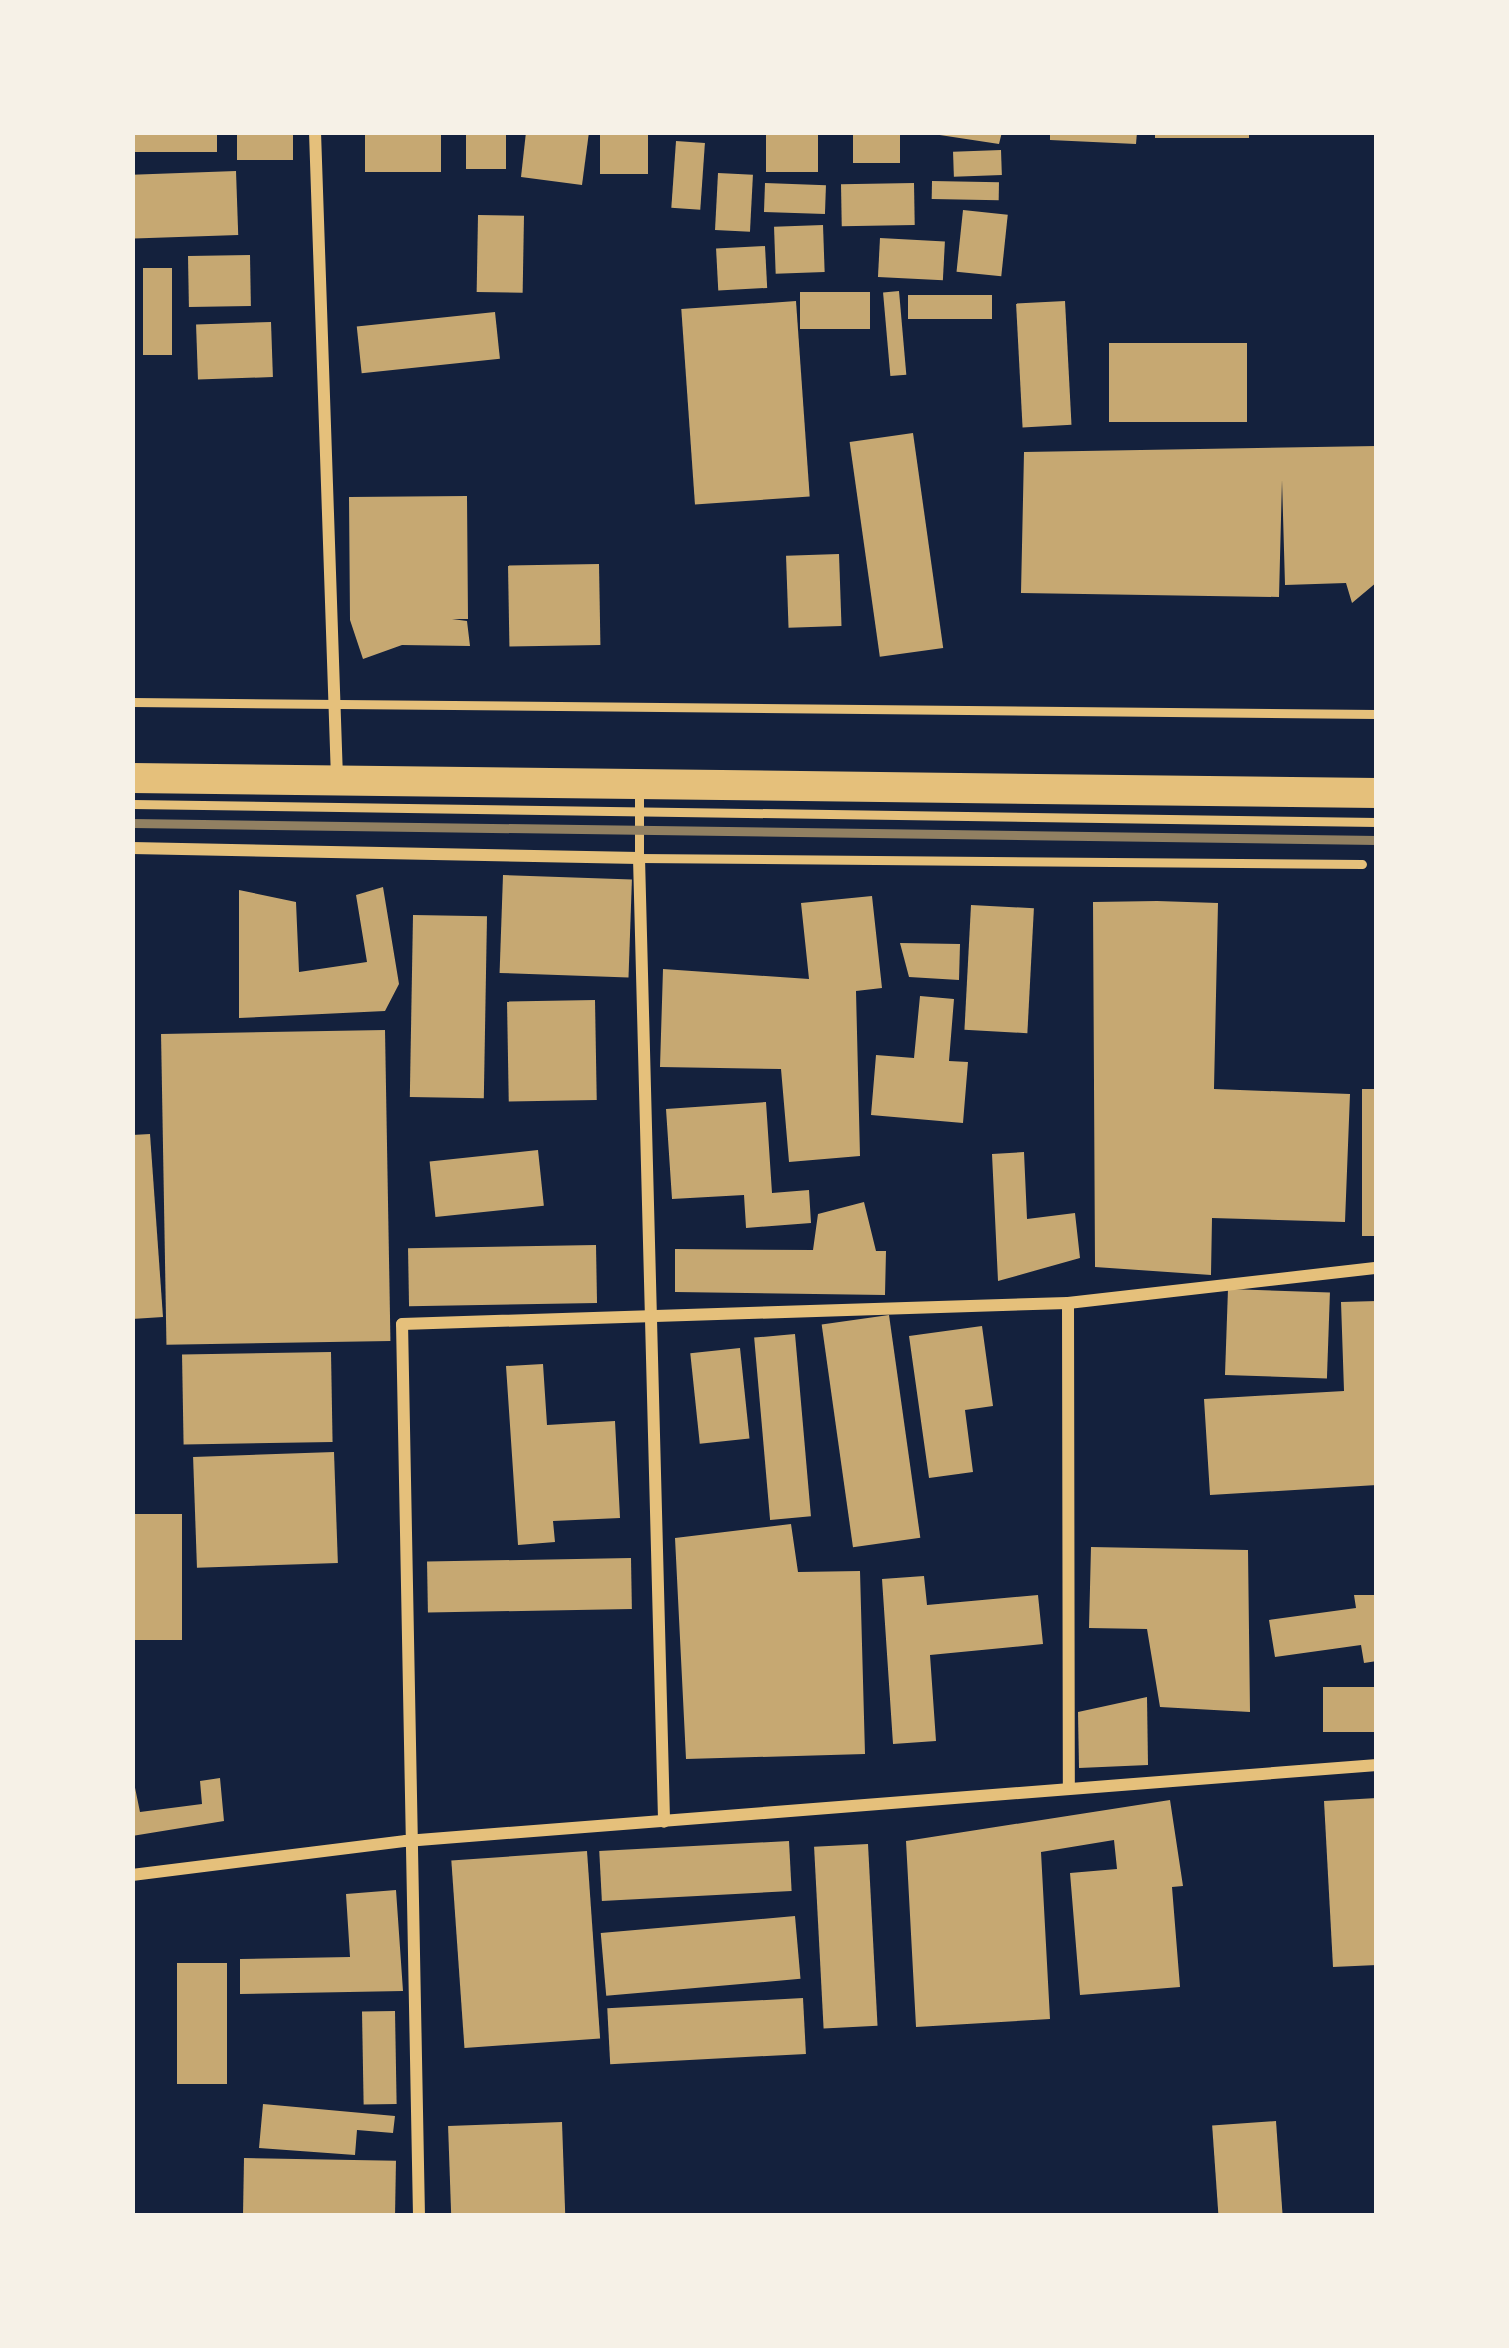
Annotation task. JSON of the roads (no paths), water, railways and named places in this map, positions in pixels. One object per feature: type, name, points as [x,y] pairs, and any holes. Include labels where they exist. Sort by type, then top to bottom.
[{"type":"main road","points":[[132,778],[337,783],[638,800],[1377,793]]},
{"type":"street","points":[[315,132],[337,783]]},
{"type":"street","points":[[132,848],[639,858],[664,1822]]},
{"type":"street","points":[[419,2216],[406,1841],[402,1324],[1068,1303],[1377,1268]]},
{"type":"street","points":[[1068,1303],[1069,1786]]},
{"type":"street","points":[[132,1875],[406,1841],[1377,1765]]},
{"type":"lane","points":[[132,702],[1377,715]]},
{"type":"lane","points":[[638,800],[639,858],[1362,864]]},
{"type":"lane","points":[[132,804],[638,800],[1377,822]]},
{"type":"railway","points":[[132,823],[1377,840]]}]
